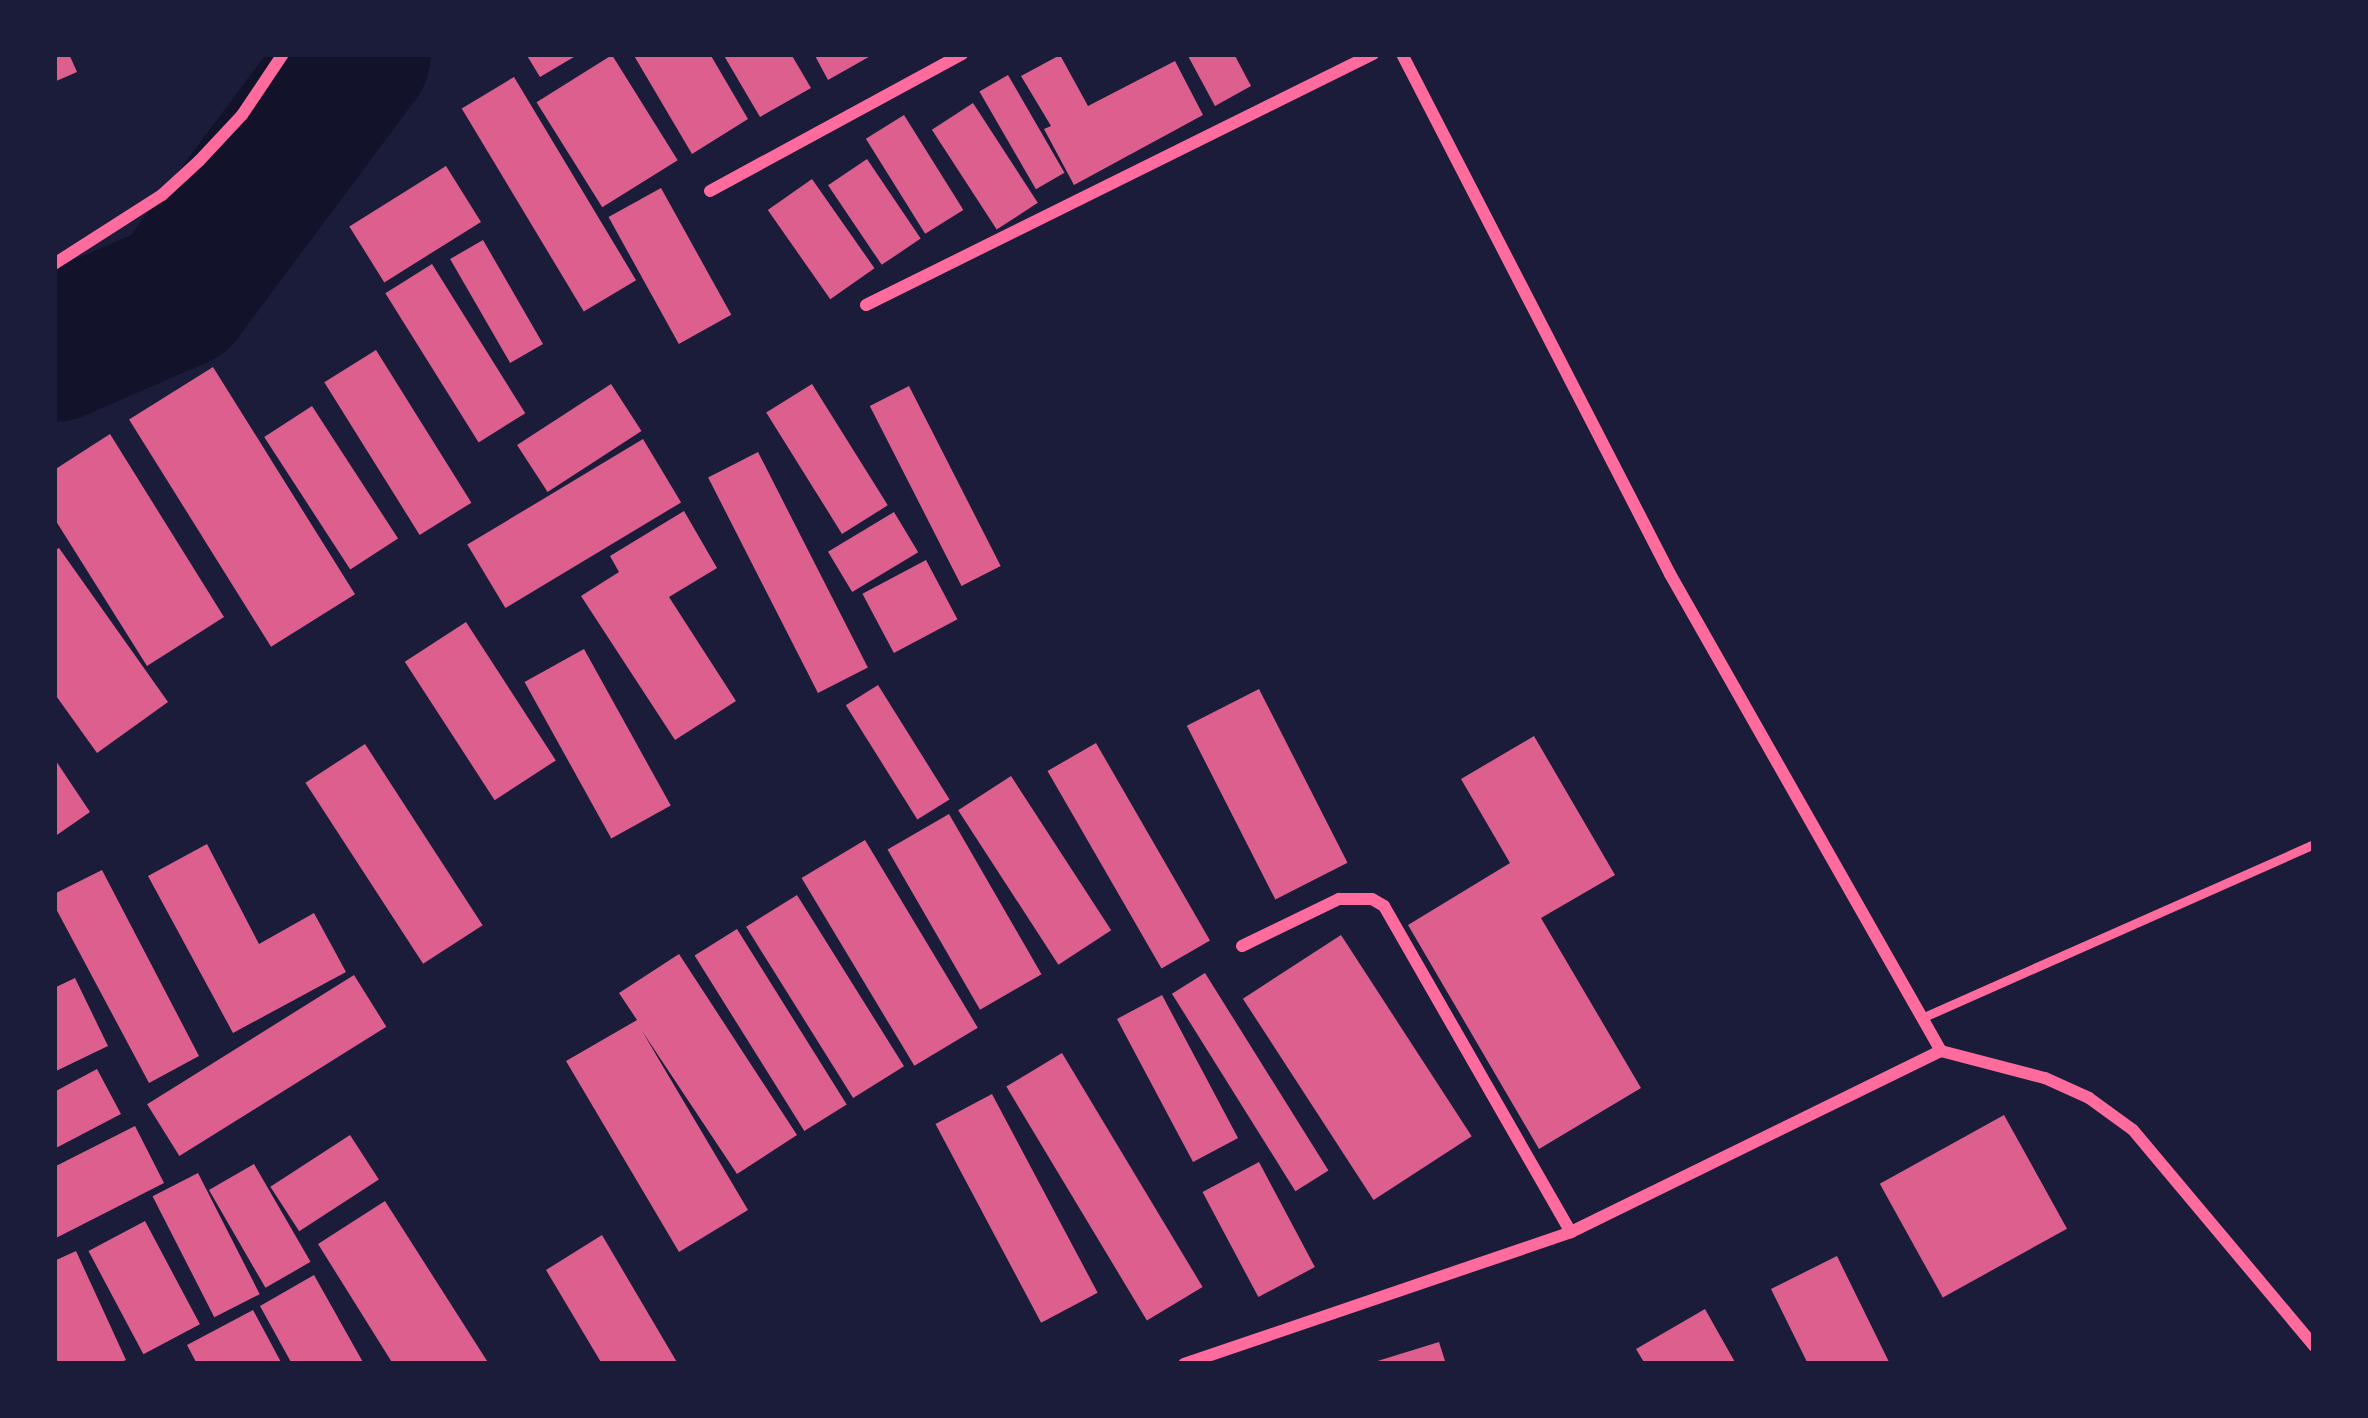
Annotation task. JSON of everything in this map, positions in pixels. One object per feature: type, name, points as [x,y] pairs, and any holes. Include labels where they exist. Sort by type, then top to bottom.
[{"type":"street","points":[[54,264],[103,236],[200,161],[242,115],[283,54]]},
{"type":"street","points":[[710,191],[962,54]]},
{"type":"street","points":[[866,305],[1373,54]]},
{"type":"street","points":[[1402,54],[1670,574],[1926,1016],[1941,1052]]},
{"type":"street","points":[[1242,946],[1339,898],[1372,899],[1384,906],[1571,1232]]},
{"type":"street","points":[[1184,1364],[1571,1232],[1941,1052],[2044,1078],[2089,1098],[2133,1130],[2314,1346]]},
{"type":"lane","points":[[1926,1016],[2314,844]]},
{"type":"building","points":[[54,54],[69,54],[77,72],[54,82]]},
{"type":"building","points":[[526,54],[579,54],[540,77]]},
{"type":"building","points":[[633,54],[710,54],[748,119],[692,154]]},
{"type":"building","points":[[723,54],[791,54],[811,88],[760,117]]},
{"type":"building","points":[[814,54],[874,54],[828,80]]},
{"type":"building","points":[[1187,54],[1234,54],[1251,86],[1215,106]]},
{"type":"building","points":[[612,55],[678,160],[602,207],[537,102]]},
{"type":"building","points":[[1060,55],[1088,106],[1175,61],[1203,115],[1074,185],[1044,129],[1051,126],[1021,76]]},
{"type":"building","points":[[1008,75],[1064,173],[1036,189],[979,92]]},
{"type":"building","points":[[514,77],[636,280],[584,312],[462,108]]},
{"type":"building","points":[[973,103],[1038,203],[997,229],[932,130]]},
{"type":"building","points":[[904,115],[963,210],[925,234],[866,139]]},
{"type":"building","points":[[867,159],[921,239],[882,265],[828,185]]},
{"type":"building","points":[[446,166],[481,222],[384,282],[349,226]]},
{"type":"building","points":[[812,179],[875,268],[830,299],[768,210]]},
{"type":"building","points":[[661,188],[731,315],[679,344],[609,217]]},
{"type":"building","points":[[483,240],[543,344],[510,363],[450,259]]},
{"type":"building","points":[[432,264],[525,413],[479,442],[385,293]]},
{"type":"building","points":[[376,350],[471,503],[420,535],[324,382]]},
{"type":"building","points":[[213,367],[355,594],[271,647],[129,419]]},
{"type":"building","points":[[611,384],[641,431],[548,492],[517,445]]},
{"type":"building","points":[[812,384],[888,505],[842,534],[766,413]]},
{"type":"building","points":[[909,386],[1001,566],[962,586],[870,406]]},
{"type":"building","points":[[312,406],[398,539],[350,570],[264,437]]},
{"type":"building","points":[[110,434],[224,617],[147,666],[54,518],[54,470]]},
{"type":"building","points":[[643,439],[681,502],[505,608],[467,545]]},
{"type":"building","points":[[758,452],[868,668],[818,693],[708,477]]},
{"type":"building","points":[[684,511],[717,568],[669,597],[736,701],[675,740],[581,596],[619,572],[610,556]]},
{"type":"building","points":[[894,512],[918,552],[852,592],[828,552]]},
{"type":"building","points":[[59,548],[168,702],[97,753],[54,693],[54,551]]},
{"type":"building","points":[[926,560],[957,619],[894,653],[862,594]]},
{"type":"building","points":[[466,622],[556,760],[495,800],[405,662]]},
{"type":"building","points":[[584,649],[671,806],[611,839],[525,682]]},
{"type":"building","points":[[878,685],[950,799],[917,820],[846,705]]},
{"type":"building","points":[[1259,689],[1348,863],[1275,900],[1187,726]]},
{"type":"building","points":[[1534,736],[1615,875],[1541,918],[1641,1088],[1539,1149],[1408,925],[1510,863],[1461,779]]},
{"type":"building","points":[[1096,743],[1210,940],[1162,968],[1048,771]]},
{"type":"building","points":[[365,744],[483,925],[423,964],[305,783]]},
{"type":"building","points":[[54,758],[90,812],[54,837]]},
{"type":"building","points":[[1011,776],[1111,930],[1058,965],[958,810]]},
{"type":"building","points":[[949,814],[1042,974],[980,1010],[888,850]]},
{"type":"building","points":[[865,840],[978,1028],[914,1066],[802,878]]},
{"type":"building","points":[[207,844],[259,944],[314,913],[346,972],[233,1033],[148,876]]},
{"type":"building","points":[[102,870],[199,1056],[149,1083],[54,905],[54,894]]},
{"type":"building","points":[[797,895],[904,1066],[853,1098],[746,927]]},
{"type":"building","points":[[737,929],[847,1105],[804,1131],[695,955]]},
{"type":"building","points":[[1341,935],[1472,1136],[1374,1200],[1243,999]]},
{"type":"building","points":[[679,954],[797,1135],[737,1174],[642,1031],[748,1210],[679,1252],[566,1061],[637,1020],[619,993]]},
{"type":"building","points":[[1205,973],[1328,1171],[1295,1191],[1172,994]]},
{"type":"building","points":[[354,975],[386,1027],[179,1156],[147,1104]]},
{"type":"building","points":[[75,978],[108,1046],[54,1072],[54,988]]},
{"type":"building","points":[[1162,995],[1238,1138],[1193,1162],[1117,1019]]},
{"type":"building","points":[[1062,1053],[1203,1287],[1147,1320],[1006,1086]]},
{"type":"building","points":[[97,1069],[121,1114],[54,1149],[54,1092]]},
{"type":"building","points":[[992,1094],[1098,1293],[1041,1323],[935,1124]]},
{"type":"building","points":[[2004,1115],[2067,1229],[1943,1298],[1880,1184]]},
{"type":"building","points":[[135,1126],[164,1183],[54,1239],[54,1167]]},
{"type":"building","points":[[350,1135],[379,1179],[299,1231],[270,1187]]},
{"type":"building","points":[[1259,1162],[1315,1267],[1258,1297],[1202,1192]]},
{"type":"building","points":[[254,1164],[310,1262],[265,1288],[209,1190]]},
{"type":"building","points":[[198,1173],[260,1294],[214,1317],[153,1196]]},
{"type":"building","points":[[385,1201],[489,1364],[393,1364],[318,1244]]},
{"type":"building","points":[[145,1221],[200,1324],[143,1354],[88,1251]]},
{"type":"building","points":[[602,1235],[678,1364],[602,1364],[546,1270]]},
{"type":"building","points":[[76,1251],[126,1360],[117,1364],[59,1364],[54,1354],[54,1261]]},
{"type":"building","points":[[1837,1256],[1890,1364],[1808,1364],[1771,1289]]},
{"type":"building","points":[[314,1275],[364,1364],[292,1364],[260,1306]]},
{"type":"building","points":[[1705,1309],[1736,1364],[1645,1364],[1636,1349]]},
{"type":"building","points":[[253,1310],[282,1364],[197,1364],[187,1345]]},
{"type":"building","points":[[1439,1342],[1446,1364],[1371,1363]]},
{"type":"waterway","points":[[54,348],[178,294],[357,54]]}]
